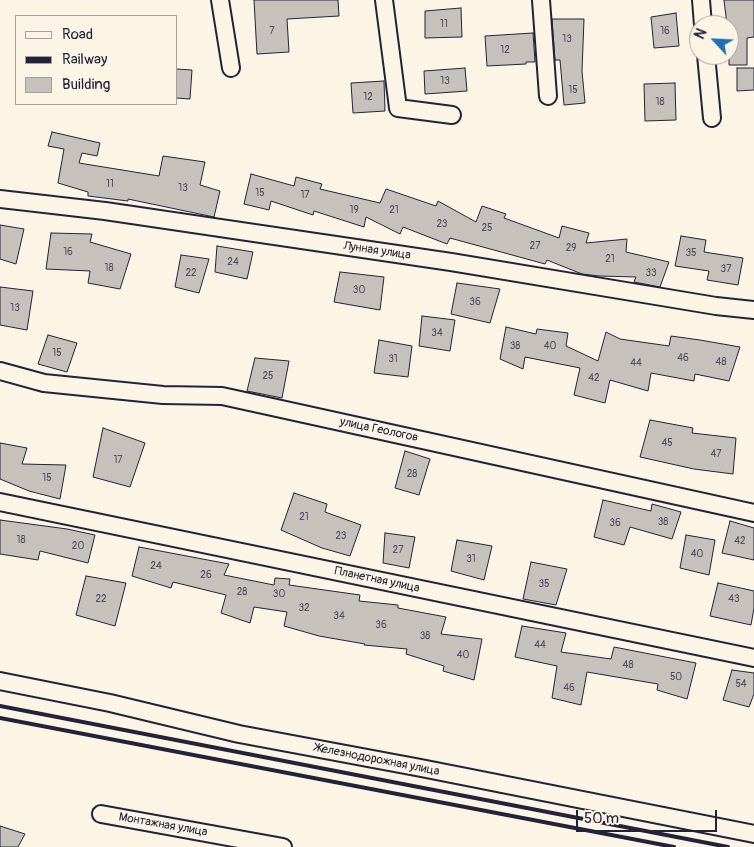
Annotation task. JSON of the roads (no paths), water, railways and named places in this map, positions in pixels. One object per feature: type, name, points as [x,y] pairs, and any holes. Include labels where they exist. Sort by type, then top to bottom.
[{"type":"street","points":[[220,0],[231,68]]},
{"type":"street","points":[[384,0],[398,108],[452,114]]},
{"type":"street","points":[[541,0],[548,96]]},
{"type":"street","points":[[701,0],[702,15]]},
{"type":"street","points":[[707,65],[712,118]]},
{"type":"street","name":"Лунная улица","points":[[0,199],[114,212],[451,262],[716,306],[754,310]]},
{"type":"street","name":"улица Геологов","points":[[0,371],[44,383],[163,394],[222,396],[754,513]]},
{"type":"street","name":"Планетная улица","points":[[0,502],[754,658]]},
{"type":"street","name":"Железнодорожная улица","points":[[0,681],[110,703],[239,734],[754,834]]},
{"type":"street","name":"Монтажная улица","points":[[101,814],[284,847]]},
{"type":"railway","points":[[0,706],[728,847]]},
{"type":"railway","points":[[0,718],[674,847]]}]
